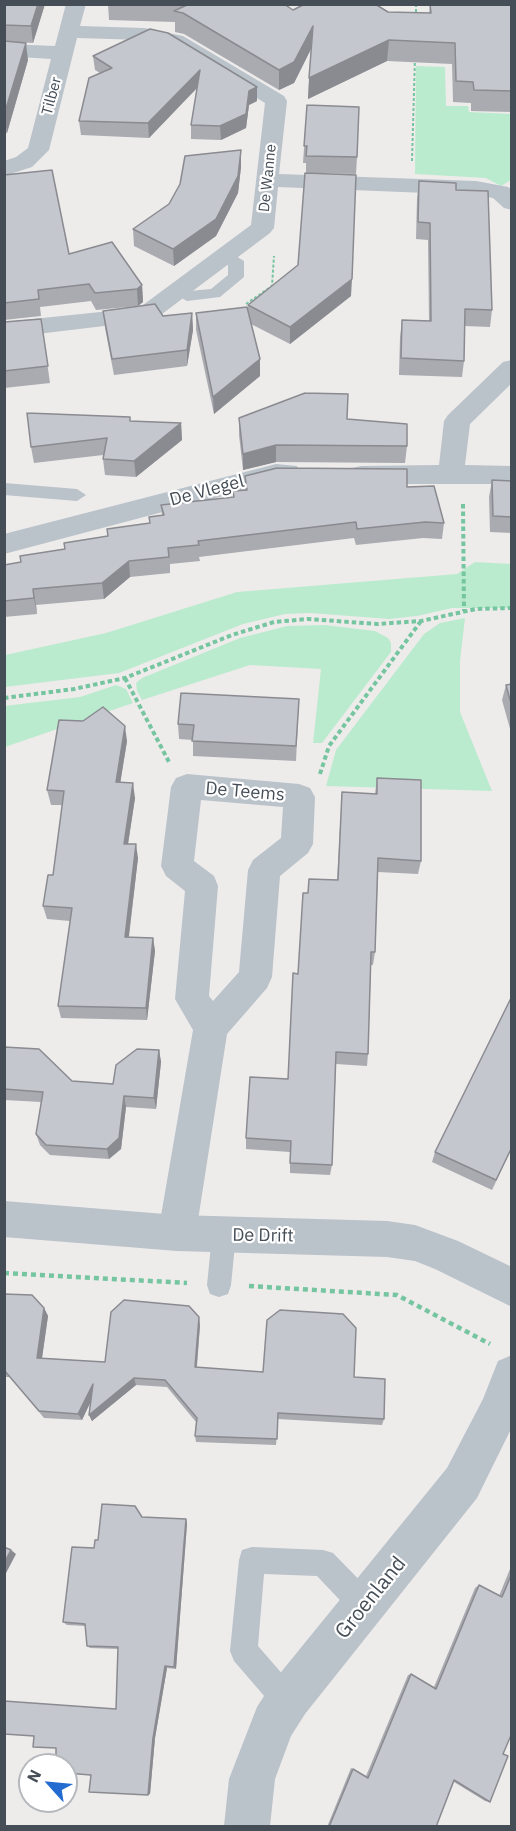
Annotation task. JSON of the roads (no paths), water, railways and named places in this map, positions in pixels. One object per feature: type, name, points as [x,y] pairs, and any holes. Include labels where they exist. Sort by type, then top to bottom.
[{"type":"street","name":"Tilber","points":[[4,169],[24,162],[38,150],[76,4]]},
{"type":"street","name":"De Wanne","points":[[4,330],[145,315],[262,228],[276,101],[176,40],[144,33],[66,42]]},
{"type":"street","points":[[4,50],[66,42]]},
{"type":"street","points":[[267,180],[490,190],[506,196],[512,202]]},
{"type":"street","points":[[457,474],[457,421],[509,373]]},
{"type":"street","name":"De Vlegel","points":[[4,544],[276,473],[512,475]]},
{"type":"street","name":"De Teems","points":[[187,787],[266,792],[299,797],[297,844],[264,870],[255,977],[211,1028],[192,999],[202,886],[177,866],[187,787]]},
{"type":"street","points":[[177,1233],[211,1028]]},
{"type":"street","name":"De Drift","points":[[4,1219],[177,1233],[387,1239],[415,1243],[445,1254],[512,1288]]},
{"type":"street","name":"Groenland","points":[[246,1827],[252,1779],[273,1723],[462,1483],[498,1411],[506,1363]]},
{"type":"lane","points":[[4,489],[77,495]]},
{"type":"lane","points":[[219,1285],[224,1234]]},
{"type":"lane","points":[[288,1702],[244,1651],[252,1560],[323,1563],[365,1606]]}]
